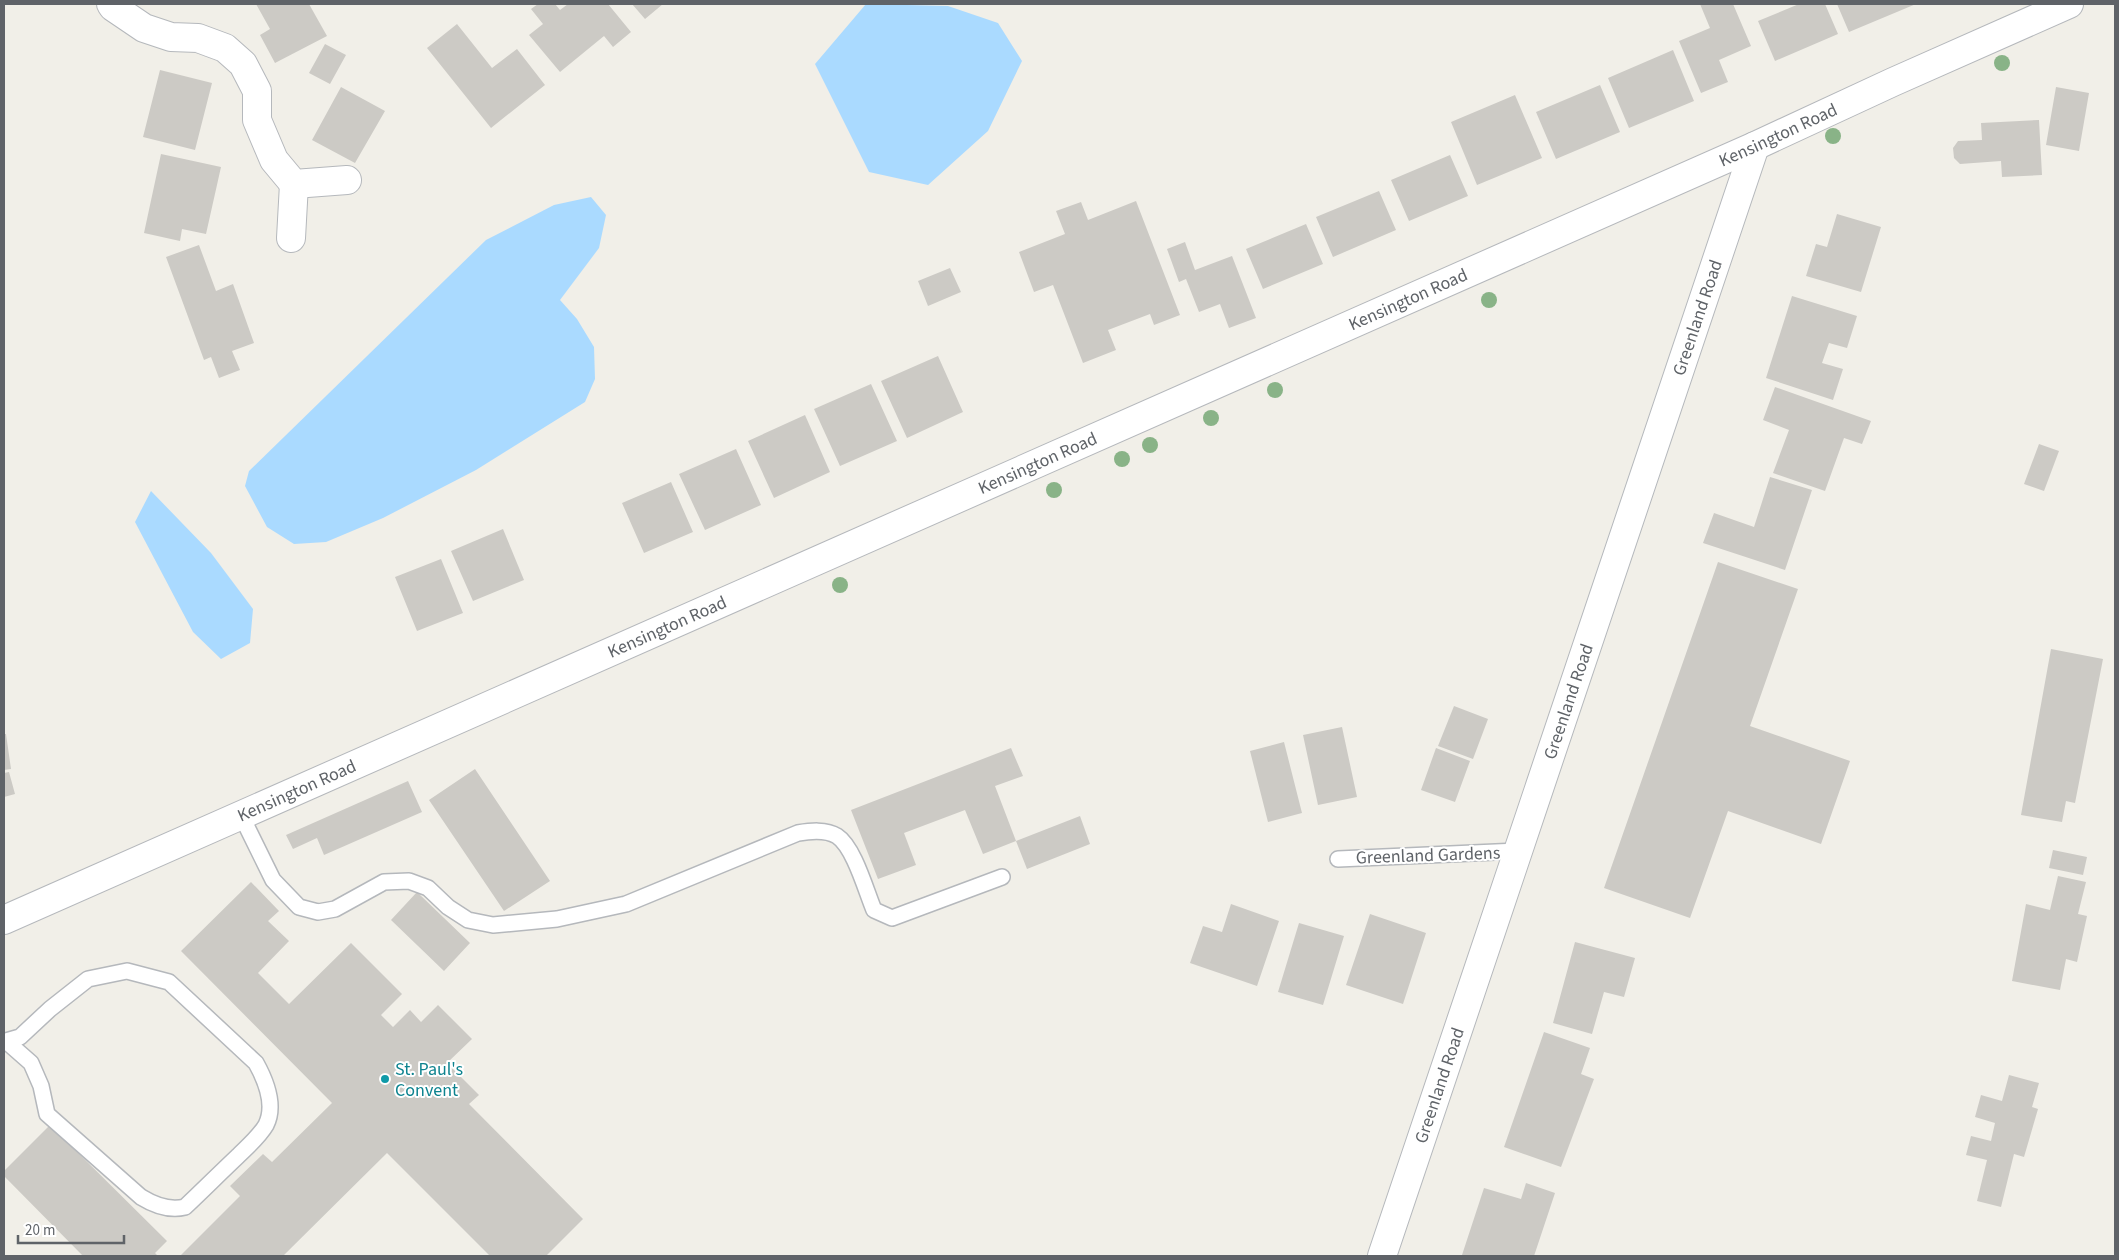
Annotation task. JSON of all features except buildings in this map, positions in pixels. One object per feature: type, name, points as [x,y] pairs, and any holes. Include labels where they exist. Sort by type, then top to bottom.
[{"type":"street","points":[[112,4],[113,7],[144,28],[170,38],[198,38],[207,41],[225,48],[243,64],[257,90],[258,120],[274,160],[294,184],[291,238]]},
{"type":"street","name":"Kensington Road","points":[[4,920],[1755,146],[2069,4]]},
{"type":"street","name":"Greenland Road","points":[[1382,1256],[1755,146]]},
{"type":"street","points":[[294,184],[347,180]]},
{"type":"lane","points":[[241,815],[273,880],[299,907],[318,912],[335,909],[384,882],[409,881],[428,888],[448,907],[468,920],[493,925],[556,919],[626,904],[798,833],[812,831],[826,832],[837,836],[848,847],[874,910],[892,918],[1002,877]]},
{"type":"lane","name":"Greenland Gardens","points":[[1338,859],[1518,851]]},
{"type":"lane","points":[[127,971],[169,982],[256,1063],[266,1080],[270,1110],[266,1124],[256,1138],[185,1207],[176,1209],[154,1205],[141,1197],[47,1114],[41,1086],[32,1063],[5,1042],[20,1037],[50,1009],[88,979],[127,971]]},
{"type":"water","points":[[866,4],[948,6],[998,23],[1022,61],[988,131],[928,185],[869,172],[815,64]]},
{"type":"water","points":[[591,197],[606,215],[599,248],[560,300],[577,319],[594,347],[595,379],[585,402],[476,470],[383,518],[326,542],[294,544],[267,527],[245,486],[249,471],[486,240],[554,205]]},
{"type":"water","points":[[151,491],[211,553],[253,609],[250,643],[221,659],[193,632],[135,522]]},
{"type":"place","name":"St. Paul's Convent","points":[[385,1079]]}]
